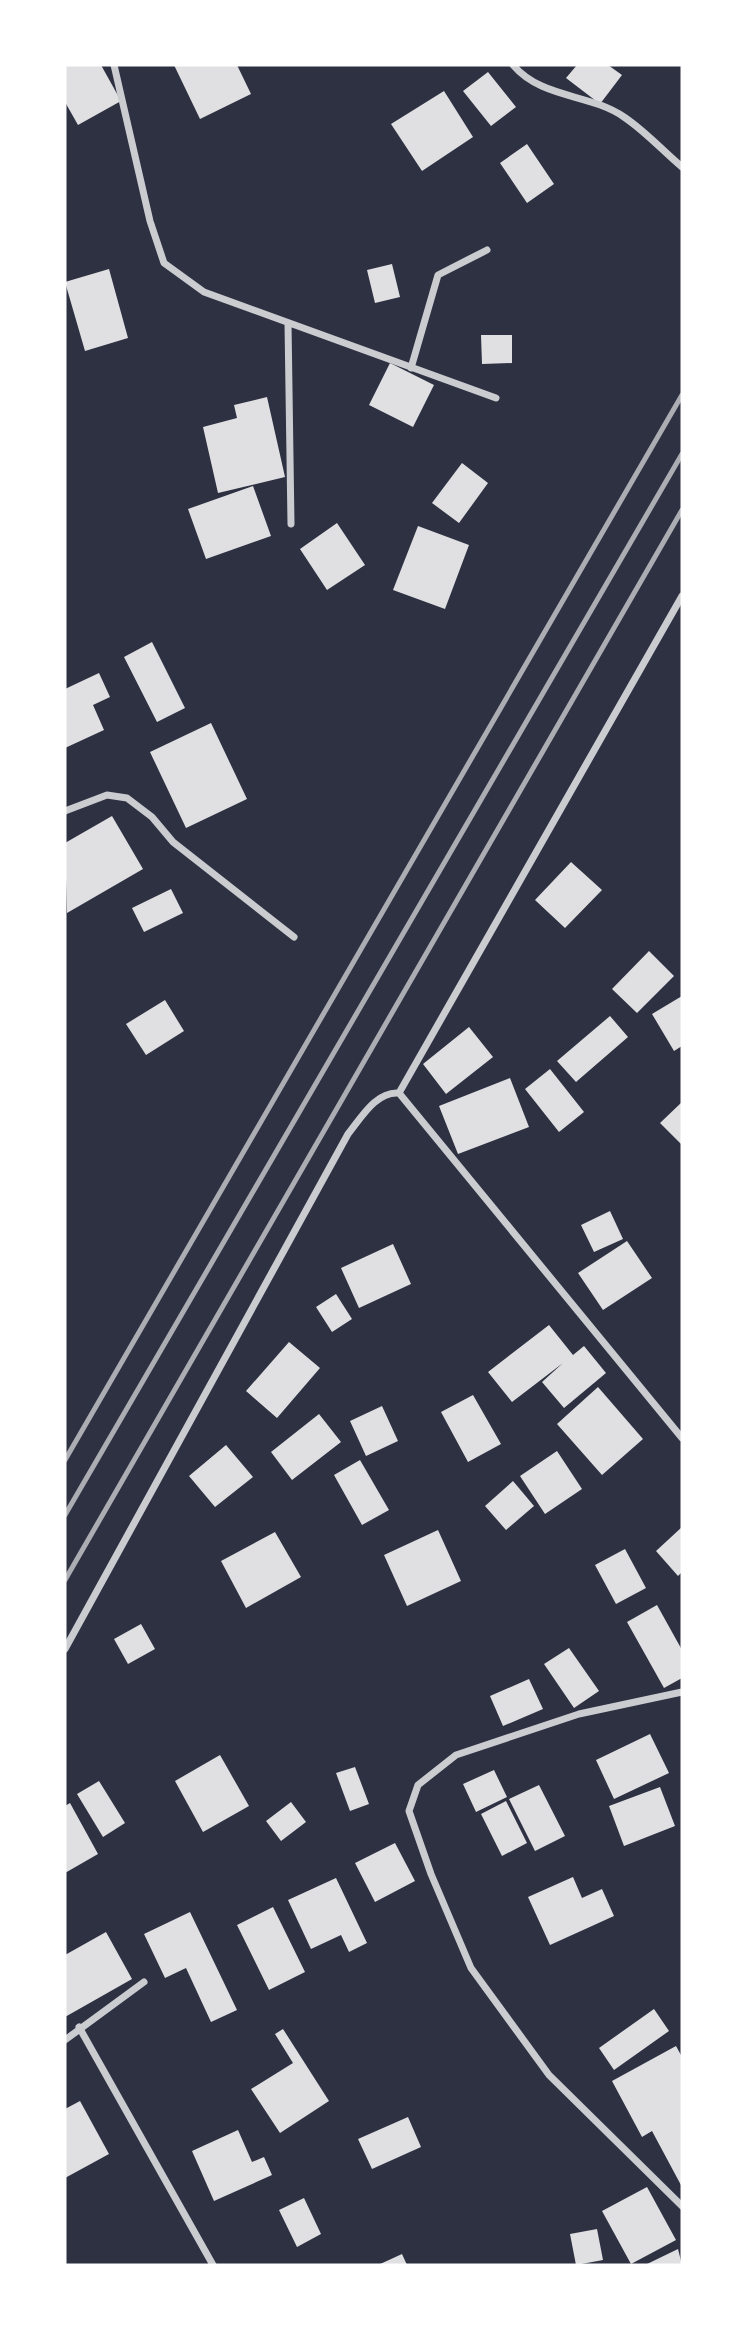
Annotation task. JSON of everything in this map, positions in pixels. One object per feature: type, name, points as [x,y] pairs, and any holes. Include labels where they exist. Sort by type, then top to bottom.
[{"type":"street","points":[[114,65],[150,221],[164,263],[204,292],[496,398]]},
{"type":"street","points":[[513,65],[547,91],[588,100],[623,117],[682,167]]},
{"type":"street","points":[[411,368],[438,275],[487,250]]},
{"type":"street","points":[[288,323],[291,524]]},
{"type":"street","points":[[399,1093],[682,596]]},
{"type":"street","points":[[65,811],[107,794],[127,798],[152,817],[173,842],[294,937]]},
{"type":"street","points":[[65,1649],[348,1134],[376,1102],[391,1092],[399,1093],[682,1438]]},
{"type":"street","points":[[682,1692],[579,1714],[456,1755],[418,1785],[409,1811],[430,1874],[471,1968],[549,2075],[682,2206]]},
{"type":"street","points":[[65,2040],[79,2027],[144,1982]]},
{"type":"street","points":[[79,2027],[213,2265]]},
{"type":"building","points":[[65,65],[101,65],[121,101],[78,125],[65,102]]},
{"type":"building","points":[[174,65],[237,65],[251,94],[200,119]]},
{"type":"building","points":[[577,65],[608,65],[622,75],[600,104],[566,78]]},
{"type":"building","points":[[488,72],[516,107],[491,126],[463,91]]},
{"type":"building","points":[[444,91],[473,137],[422,171],[391,124]]},
{"type":"building","points":[[527,144],[554,184],[527,203],[500,163]]},
{"type":"building","points":[[392,264],[400,297],[375,303],[367,270]]},
{"type":"building","points":[[109,269],[128,338],[85,351],[65,282]]},
{"type":"building","points":[[481,335],[512,335],[512,363],[482,364]]},
{"type":"building","points":[[390,363],[434,385],[413,427],[369,405]]},
{"type":"building","points":[[267,397],[285,477],[218,493],[203,427],[237,418],[234,405]]},
{"type":"building","points":[[462,463],[488,483],[459,523],[432,503]]},
{"type":"building","points":[[253,486],[271,536],[206,559],[188,509]]},
{"type":"building","points":[[337,523],[365,565],[327,590],[300,549]]},
{"type":"building","points":[[418,526],[469,545],[445,609],[393,590]]},
{"type":"building","points":[[152,642],[185,708],[157,722],[124,657]]},
{"type":"building","points":[[99,673],[110,697],[93,705],[104,730],[65,748],[65,689]]},
{"type":"building","points":[[211,723],[247,799],[186,828],[150,752]]},
{"type":"building","points":[[112,816],[143,869],[67,913],[65,843]]},
{"type":"building","points":[[571,862],[602,890],[565,928],[535,900]]},
{"type":"building","points":[[171,889],[183,913],[144,932],[132,908]]},
{"type":"building","points":[[649,951],[674,976],[637,1013],[612,989]]},
{"type":"building","points":[[682,996],[682,1046],[674,1051],[652,1014]]},
{"type":"building","points":[[165,1000],[184,1031],[146,1055],[126,1024]]},
{"type":"building","points":[[610,1016],[628,1037],[576,1082],[557,1061]]},
{"type":"building","points":[[469,1027],[493,1057],[446,1094],[423,1064]]},
{"type":"building","points":[[550,1069],[584,1112],[559,1132],[525,1089]]},
{"type":"building","points":[[510,1078],[529,1127],[458,1154],[439,1106]]},
{"type":"building","points":[[682,1102],[682,1145],[660,1123]]},
{"type":"building","points":[[610,1211],[623,1239],[594,1252],[581,1225]]},
{"type":"building","points":[[627,1241],[652,1278],[603,1310],[578,1273]]},
{"type":"building","points":[[393,1244],[411,1284],[359,1308],[341,1268]]},
{"type":"building","points":[[336,1294],[352,1319],[332,1332],[316,1307]]},
{"type":"building","points":[[549,1325],[573,1355],[584,1346],[606,1373],[564,1408],[542,1382],[563,1363],[512,1402],[488,1372]]},
{"type":"building","points":[[289,1342],[320,1368],[277,1418],[246,1391]]},
{"type":"building","points":[[598,1387],[643,1439],[602,1475],[557,1424]]},
{"type":"building","points":[[473,1395],[501,1444],[468,1462],[441,1412]]},
{"type":"building","points":[[382,1406],[398,1441],[366,1456],[350,1421]]},
{"type":"building","points":[[319,1414],[341,1442],[292,1480],[271,1452]]},
{"type":"building","points":[[226,1445],[253,1477],[215,1507],[189,1476]]},
{"type":"building","points":[[557,1451],[582,1489],[545,1514],[520,1476]]},
{"type":"building","points":[[360,1460],[389,1510],[362,1525],[334,1475]]},
{"type":"building","points":[[513,1481],[534,1506],[506,1530],[485,1506]]},
{"type":"building","points":[[682,1527],[682,1572],[678,1576],[656,1551]]},
{"type":"building","points":[[438,1530],[461,1581],[407,1606],[384,1555]]},
{"type":"building","points":[[275,1532],[301,1577],[246,1608],[221,1561]]},
{"type":"building","points":[[625,1549],[646,1588],[616,1604],[595,1565]]},
{"type":"building","points":[[657,1605],[682,1650],[682,1678],[664,1688],[627,1622]]},
{"type":"building","points":[[141,1624],[155,1649],[128,1664],[114,1639]]},
{"type":"building","points":[[569,1648],[599,1691],[574,1708],[544,1664]]},
{"type":"building","points":[[529,1679],[543,1709],[503,1726],[490,1696]]},
{"type":"building","points":[[650,1734],[669,1773],[614,1799],[596,1760]]},
{"type":"building","points":[[220,1755],[249,1806],[203,1832],[175,1781]]},
{"type":"building","points":[[355,1767],[369,1804],[350,1811],[336,1773]]},
{"type":"building","points":[[494,1770],[507,1797],[476,1812],[463,1784]]},
{"type":"building","points":[[99,1781],[125,1823],[103,1837],[77,1794]]},
{"type":"building","points":[[539,1785],[565,1836],[535,1851],[509,1799]]},
{"type":"building","points":[[660,1787],[675,1826],[624,1846],[609,1806]]},
{"type":"building","points":[[506,1801],[527,1843],[502,1856],[481,1814]]},
{"type":"building","points":[[291,1802],[306,1822],[281,1841],[266,1821]]},
{"type":"building","points":[[70,1803],[98,1854],[65,1873],[65,1806]]},
{"type":"building","points":[[395,1843],[415,1881],[375,1902],[355,1863]]},
{"type":"building","points":[[573,1877],[582,1898],[602,1889],[614,1916],[550,1945],[528,1897]]},
{"type":"building","points":[[336,1878],[367,1943],[349,1952],[341,1935],[311,1949],[288,1900]]},
{"type":"building","points":[[273,1907],[305,1972],[269,1990],[237,1925]]},
{"type":"building","points":[[190,1912],[237,2010],[211,2022],[186,1968],[165,1978],[144,1934]]},
{"type":"building","points":[[106,1932],[132,1979],[65,2017],[65,1955]]},
{"type":"building","points":[[654,2009],[669,2031],[614,2070],[599,2048]]},
{"type":"building","points":[[283,2029],[329,2101],[280,2133],[251,2089],[293,2063],[275,2034]]},
{"type":"building","points":[[676,2046],[682,2057],[682,2187],[652,2131],[642,2137],[612,2081]]},
{"type":"building","points":[[80,2101],[109,2154],[65,2178],[65,2109]]},
{"type":"building","points":[[408,2117],[421,2147],[372,2169],[358,2139]]},
{"type":"building","points":[[238,2130],[252,2162],[264,2157],[272,2175],[214,2201],[192,2151]]},
{"type":"building","points":[[647,2187],[676,2240],[631,2264],[602,2211]]},
{"type":"building","points":[[304,2198],[321,2234],[297,2247],[279,2210]]},
{"type":"building","points":[[597,2229],[603,2260],[576,2265],[570,2234]]},
{"type":"building","points":[[678,2249],[682,2265],[645,2265]]},
{"type":"building","points":[[402,2254],[407,2265],[378,2265]]},
{"type":"railway","points":[[65,1460],[682,395]]},
{"type":"railway","points":[[65,1515],[682,454]]},
{"type":"railway","points":[[65,1580],[682,510]]}]
